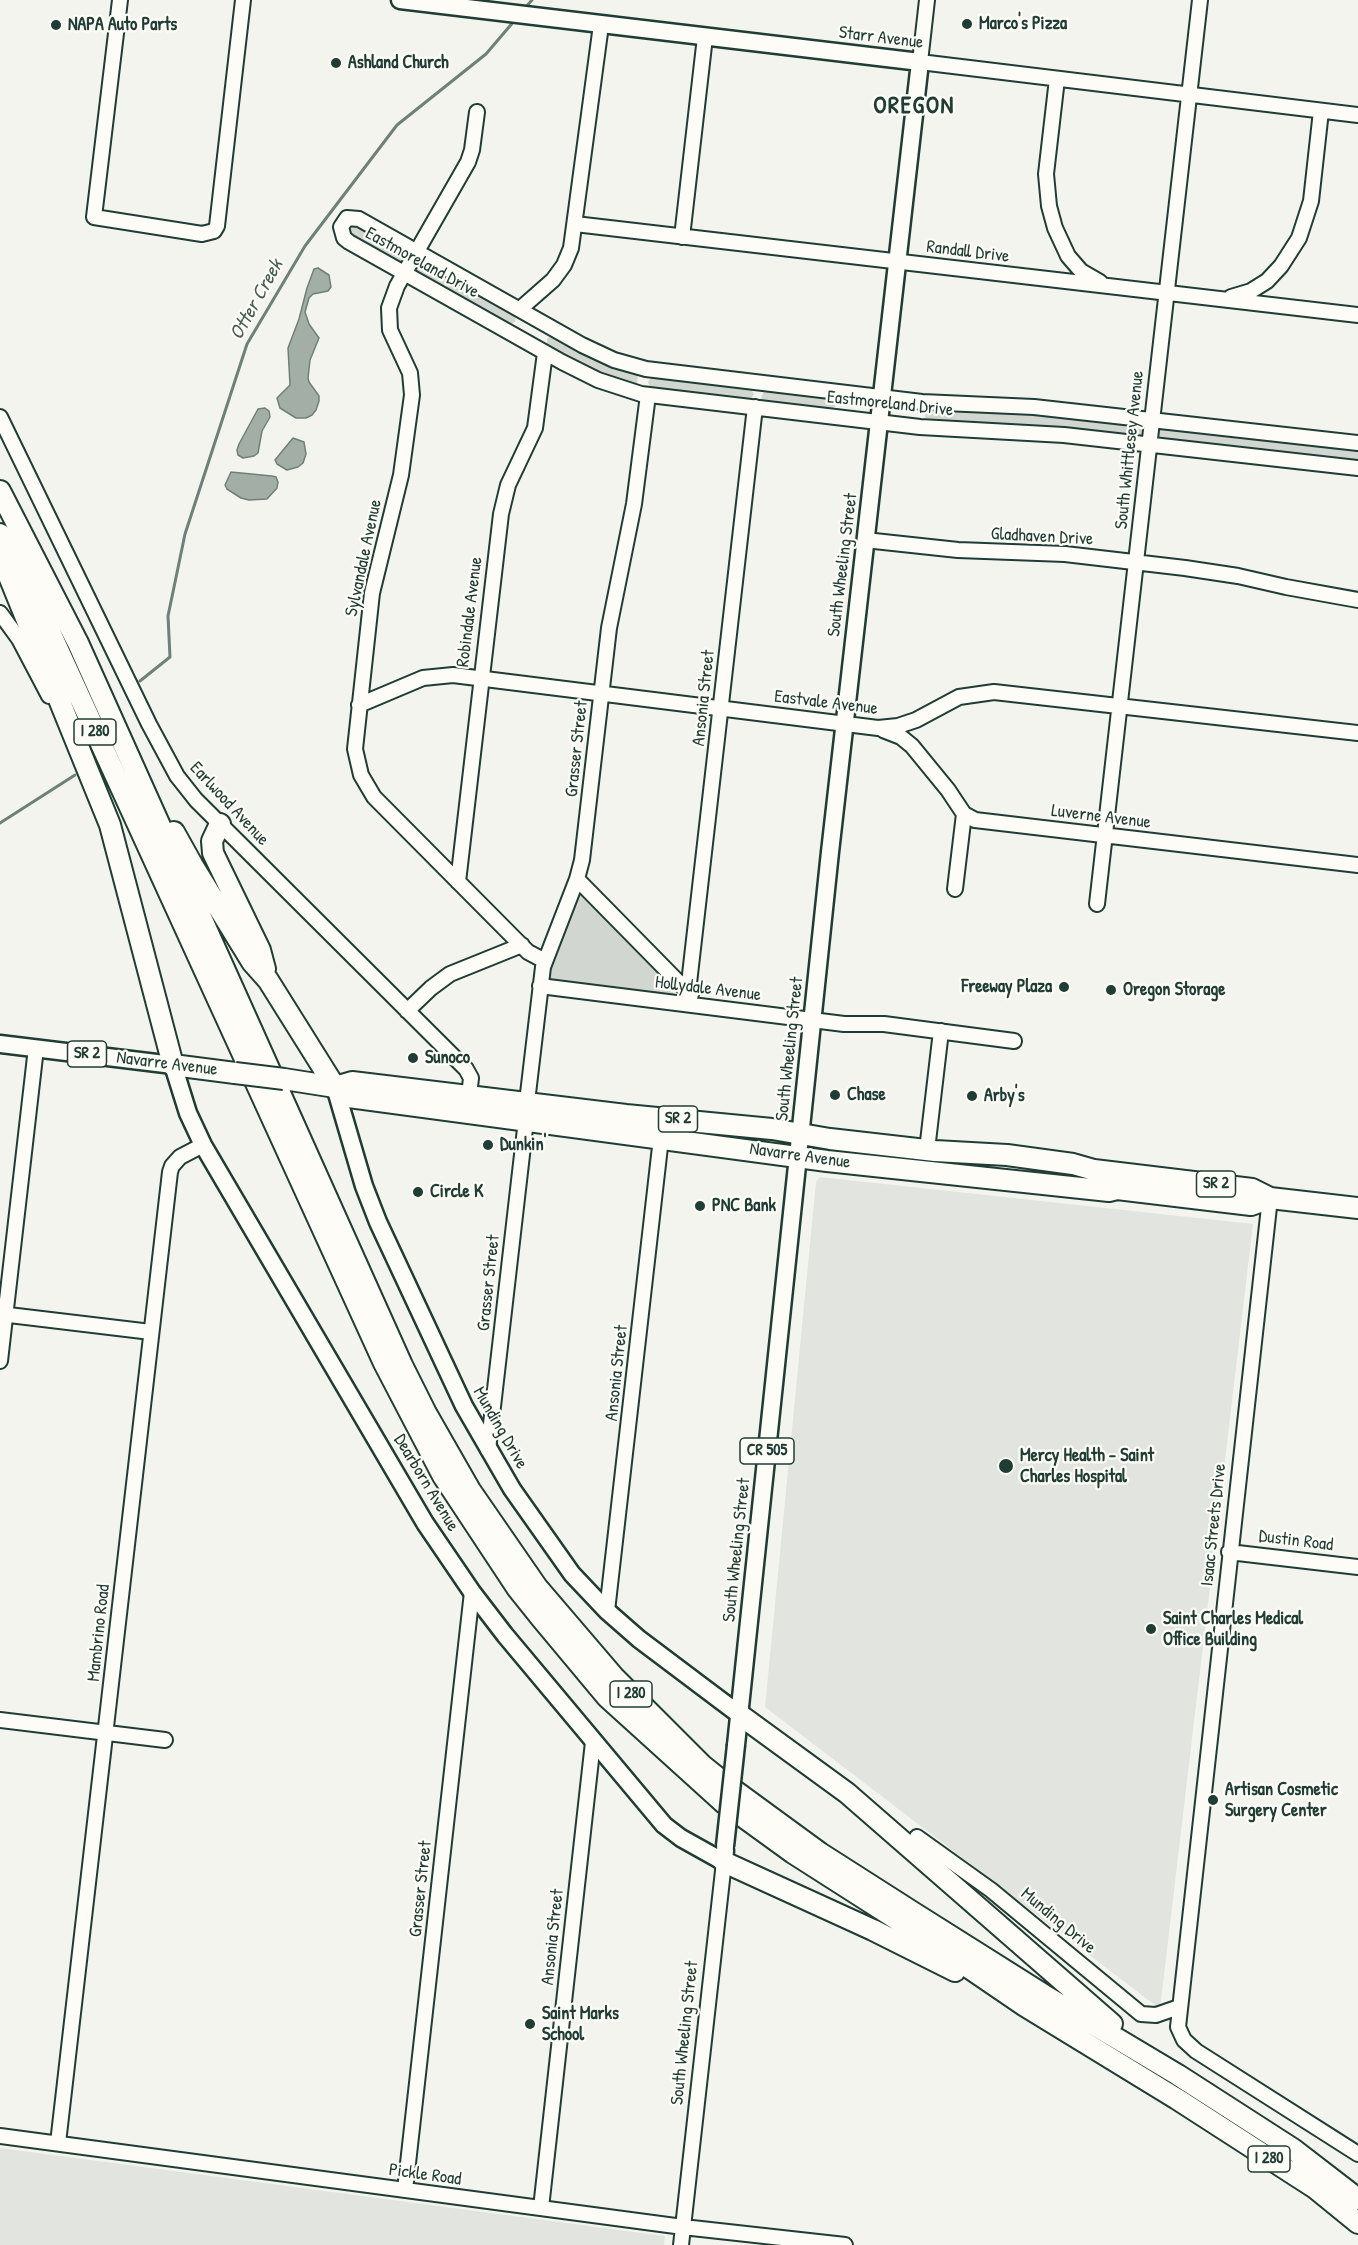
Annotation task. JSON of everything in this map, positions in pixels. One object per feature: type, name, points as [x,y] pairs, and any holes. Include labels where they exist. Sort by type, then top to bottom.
[{"type":"highway","name":"I 280","points":[[0,491],[78,643],[402,1365],[426,1413],[470,1490],[537,1587],[614,1677],[702,1765],[726,1785],[820,1853],[1044,1995],[1178,2075],[1293,2150],[1358,2199]]},
{"type":"highway","name":"I 280","points":[[0,534],[37,604],[384,1364],[443,1476],[517,1588],[607,1697],[724,1803],[793,1853],[1026,2006],[1178,2099],[1315,2188],[1358,2223]]},
{"type":"highway","points":[[0,556],[110,825],[173,1065]]},
{"type":"highway","points":[[108,712],[149,780],[193,866],[252,962],[268,980],[335,1087]]},
{"type":"highway","points":[[220,824],[212,841],[213,854],[260,950],[268,980]]},
{"type":"highway","name":"Navarre Avenue","points":[[173,1065],[335,1087],[351,1082],[468,1105],[494,1098],[526,1108],[661,1138],[798,1156],[1251,1205],[1270,1198]]},
{"type":"highway","name":"Navarre Avenue","points":[[335,1087],[349,1097],[393,1104],[468,1105],[626,1115],[739,1125],[830,1139],[927,1150],[990,1156],[1007,1155],[1064,1163],[1094,1170],[1252,1189],[1270,1198],[1358,1208]]},
{"type":"highway","points":[[393,1104],[394,1097],[399,1096],[460,1103],[494,1098]]},
{"type":"highway","points":[[933,1172],[963,1167],[1058,1175],[1063,1171],[1064,1163]]},
{"type":"highway","points":[[1117,1189],[1126,1181],[1159,1185],[1191,1181]]},
{"type":"highway","points":[[740,1715],[828,1777],[1107,2021],[1178,2075]]},
{"type":"highway","points":[[724,1854],[1026,2006]]},
{"type":"main road","name":"Starr Avenue","points":[[400,0],[444,3],[602,25],[920,62]]},
{"type":"main road","name":"South Wheeling Street","points":[[724,1854],[844,724],[920,62]]},
{"type":"main road","name":"Navarre Avenue","points":[[0,1044],[173,1065]]},
{"type":"main road","name":"Dearborn Avenue","points":[[173,1065],[188,1113],[203,1145],[425,1523],[472,1592],[593,1742],[664,1825],[681,1838],[724,1854]]},
{"type":"main road","name":"Munding Drive","points":[[335,1087],[364,1186],[378,1222],[439,1357],[488,1450],[512,1489],[572,1574],[607,1611],[639,1639],[740,1715]]},
{"type":"street","points":[[120,0],[94,217],[202,234],[214,231],[218,221],[243,0]]},
{"type":"street","name":"South Wheeling Street","points":[[920,62],[927,0]]},
{"type":"street","name":"South Whittlesey Avenue","points":[[1097,904],[1200,0]]},
{"type":"street","points":[[512,334],[523,311],[561,270],[569,254],[602,25]]},
{"type":"street","points":[[682,237],[705,37]]},
{"type":"street","name":"Starr Avenue","points":[[920,62],[1358,115]]},
{"type":"street","points":[[1044,279],[1058,275],[1065,266],[1066,253],[1052,218],[1046,181],[1057,79]]},
{"type":"street","points":[[1293,307],[1279,300],[1274,294],[1272,283],[1277,271],[1299,238],[1306,219],[1321,111]]},
{"type":"street","name":"Sylvandale Avenue","points":[[477,112],[471,156],[392,296],[388,320],[391,334],[410,373],[412,395],[400,480],[372,593],[355,749],[359,770],[365,785],[374,797],[528,952],[545,961]]},
{"type":"street","name":"Eastmoreland Drive","points":[[1358,443],[1034,407],[882,398],[646,369],[598,353],[358,219],[347,218],[343,221],[344,238],[589,376],[644,394],[879,422],[1042,433],[1358,468]]},
{"type":"street","name":"Randall Drive","points":[[575,224],[1358,315]]},
{"type":"street","points":[[1064,248],[1081,271],[1110,286]]},
{"type":"street","points":[[1217,299],[1251,291],[1267,281],[1277,271]]},
{"type":"street","points":[[541,350],[550,327]]},
{"type":"street","name":"Robindale Avenue","points":[[458,882],[501,514],[508,485],[535,428],[541,350]]},
{"type":"street","name":"Grasser Street","points":[[488,1450],[540,986],[545,961],[577,879],[583,850],[610,617],[638,478],[646,369]]},
{"type":"street","name":"Ansonia Street","points":[[688,992],[759,383]]},
{"type":"street","points":[[838,417],[842,393]]},
{"type":"street","points":[[920,426],[922,402]]},
{"type":"street","name":"Earlwood Avenue","points":[[0,417],[149,724],[177,776],[196,800],[469,1073],[471,1078],[468,1105]]},
{"type":"street","name":"Gladhaven Drive","points":[[865,540],[944,549],[1057,554],[1136,562],[1218,573],[1358,600]]},
{"type":"street","points":[[0,613],[19,639],[88,772]]},
{"type":"street","name":"Eastvale Avenue","points":[[359,705],[429,677],[453,675],[878,728],[907,724],[950,700],[985,692],[1358,733]]},
{"type":"street","points":[[878,728],[901,737],[912,746],[948,790],[964,814],[955,889]]},
{"type":"street","name":"Luverne Avenue","points":[[964,814],[987,822],[1358,865]]},
{"type":"street","points":[[577,879],[703,1006]]},
{"type":"street","points":[[407,1011],[450,974],[522,945]]},
{"type":"street","name":"Hollydale Avenue","points":[[540,986],[850,1025],[884,1024],[1014,1041]]},
{"type":"street","points":[[927,1150],[941,1031]]},
{"type":"street","points":[[0,1361],[3,1314],[36,1048]]},
{"type":"street","name":"Ansonia Street","points":[[607,1611],[661,1138]]},
{"type":"street","name":"Mambrino Road","points":[[58,2143],[170,1172],[180,1157],[203,1145]]},
{"type":"street","name":"Isaac Streets Drive","points":[[1270,1198],[1179,2007],[1180,2034],[1196,2051],[1358,2154]]},
{"type":"street","points":[[3,1314],[151,1332]]},
{"type":"street","name":"Dustin Road","points":[[1229,1552],[1358,1567]]},
{"type":"street","name":"Grasser Street","points":[[405,2190],[472,1592]]},
{"type":"street","points":[[0,1720],[165,1740]]},
{"type":"street","name":"Ansonia Street","points":[[541,2208],[593,1742]]},
{"type":"street","name":"Munding Drive","points":[[917,1837],[999,1897],[1141,2014],[1156,2015],[1179,2007]]},
{"type":"street","name":"South Wheeling Street","points":[[681,2245],[724,1854]]},
{"type":"street","name":"Pickle Road","points":[[0,2136],[683,2227],[845,2245]]},
{"type":"shaded area","points":[[349,220],[407,252],[405,261],[398,263],[347,235]]},
{"type":"shaded area","points":[[420,260],[516,314],[515,322],[507,325],[415,272],[414,268]]},
{"type":"shaded area","points":[[318,268],[329,275],[331,287],[328,291],[313,294],[309,298],[305,312],[309,324],[319,338],[310,360],[308,378],[319,396],[319,401],[312,415],[306,418],[296,418],[280,408],[277,398],[290,385],[288,348],[314,269]]},
{"type":"shaded area","points":[[552,335],[638,373],[637,384],[615,381],[547,347],[547,339]]},
{"type":"shaded area","points":[[653,375],[749,386],[754,394],[751,400],[746,402],[651,390],[648,382]]},
{"type":"shaded area","points":[[765,389],[834,398],[836,405],[832,410],[764,403],[761,398]]},
{"type":"shaded area","points":[[265,408],[269,411],[270,417],[262,431],[258,453],[243,458],[238,455],[239,444],[258,409]]},
{"type":"shaded area","points":[[930,408],[1024,411],[1146,426],[1146,434],[1143,438],[930,423],[926,420],[925,415]]},
{"type":"shaded area","points":[[1158,427],[1358,447],[1358,464],[1160,441],[1156,437]]},
{"type":"shaded area","points":[[293,438],[304,442],[306,454],[303,463],[287,470],[275,460]]},
{"type":"shaded area","points":[[231,472],[276,477],[277,488],[267,499],[241,498],[227,489],[225,485]]},
{"type":"shaded area","points":[[583,895],[675,988],[671,996],[550,980],[547,970],[576,897]]},
{"type":"shaded area","name":"Mercy Health - Saint Charles Hospital","points":[[820,1177],[1253,1224],[1160,2009],[765,1707],[816,1182]]},
{"type":"shaded area","points":[[0,2148],[665,2236],[664,2245],[0,2245]]},
{"type":"waterway","name":"Otter Creek","points":[[525,8],[532,0]]},
{"type":"waterway","name":"Otter Creek","points":[[140,681],[170,657],[168,616],[185,534],[247,344],[305,246],[397,125],[486,54],[515,20]]},
{"type":"waterway","name":"Otter Creek","points":[[0,823],[75,775]]},
{"type":"place","name":"Marco's Pizza","points":[[967,24]]},
{"type":"place","name":"NAPA Auto Parts","points":[[56,25]]},
{"type":"place","name":"Ashland Church","points":[[336,63]]},
{"type":"place","name":"Freeway Plaza","points":[[1064,987]]},
{"type":"place","name":"Oregon Storage","points":[[1111,990]]},
{"type":"place","name":"Sunoco","points":[[413,1058]]},
{"type":"place","name":"Chase","points":[[835,1095]]},
{"type":"place","name":"Arby's","points":[[972,1096]]},
{"type":"place","name":"Dunkin'","points":[[488,1145]]},
{"type":"place","name":"Circle K","points":[[418,1192]]},
{"type":"place","name":"PNC Bank","points":[[700,1206]]},
{"type":"place","name":"Mercy Health - Saint Charles Hospital","points":[[1006,1466]]},
{"type":"place","name":"Saint Charles Medical Office Building","points":[[1151,1629]]},
{"type":"place","name":"Artisan Cosmetic Surgery Center","points":[[1213,1800]]},
{"type":"place","name":"Saint Marks School","points":[[530,2024]]},
{"type":"district","name":"OREGON","points":[[914,107]]}]
